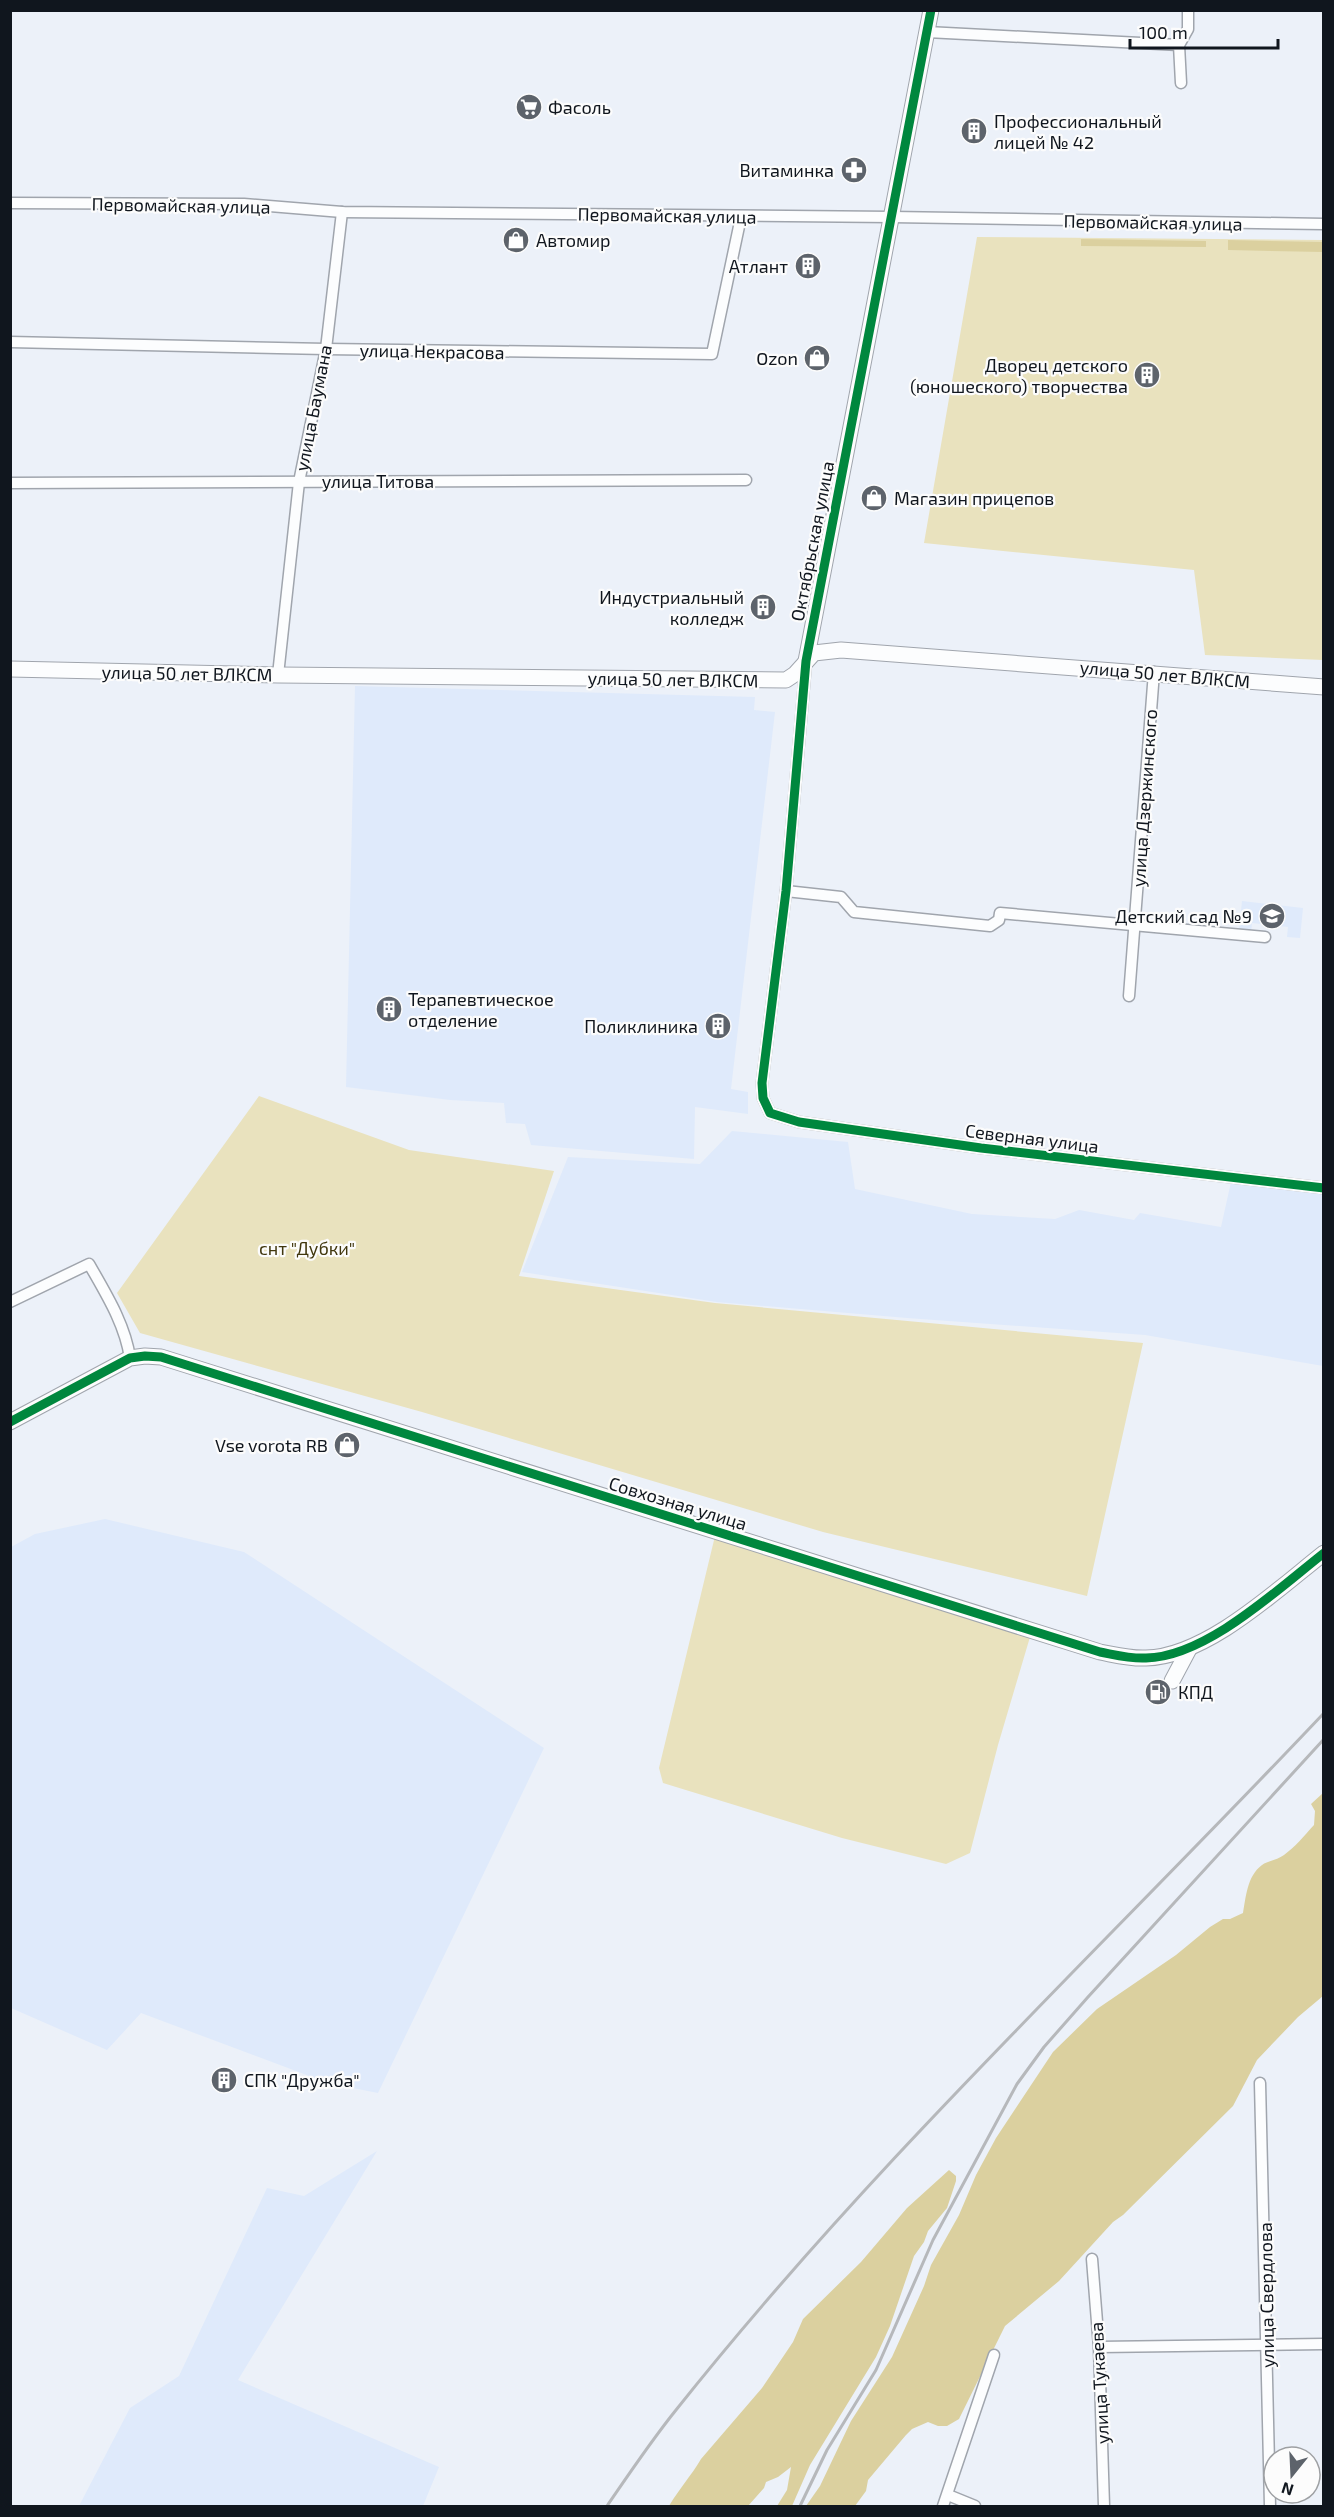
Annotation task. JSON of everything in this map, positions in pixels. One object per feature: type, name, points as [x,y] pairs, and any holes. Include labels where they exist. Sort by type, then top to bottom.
[{"type":"street","name":"Октябрьская улица","points":[[762,1083],[786,891],[806,662],[931,10]]},
{"type":"street","points":[[1181,84],[1179,45],[1188,29],[1188,10]]},
{"type":"street","points":[[927,32],[1179,45]]},
{"type":"street","name":"Первомайская улица","points":[[10,203],[244,204],[342,212],[1323,224]]},
{"type":"street","name":"улица Баумана","points":[[278,675],[298,482],[326,349],[342,212]]},
{"type":"street","name":"улица Некрасова","points":[[10,342],[712,354],[741,217]]},
{"type":"street","name":"улица Титова","points":[[10,483],[746,480]]},
{"type":"street","name":"улица 50 лет ВЛКСМ","points":[[10,669],[278,675],[786,680],[795,674],[814,653],[841,650],[1154,672],[1323,687]]},
{"type":"street","name":"улица Дзержинского","points":[[1129,996],[1154,672]]},
{"type":"street","points":[[786,891],[841,897],[854,912],[990,926],[999,920],[1000,913],[1265,937]]},
{"type":"street","name":"Северная улица","points":[[762,1083],[764,1098],[770,1113],[800,1122],[981,1148],[1323,1188]]},
{"type":"street","points":[[10,1302],[89,1264],[120,1320],[128,1340],[130,1358]]},
{"type":"street","name":"Совхозная улица","points":[[10,1422],[130,1358],[145,1356],[161,1358],[1100,1652],[1148,1659],[1189,1649],[1237,1620],[1323,1552]]},
{"type":"street","points":[[1172,1681],[1189,1649]]},
{"type":"street","name":"улица Свердлова","points":[[1260,2083],[1268,2345],[1270,2506]]},
{"type":"street","name":"улица Тукаева","points":[[1092,2259],[1099,2347],[1104,2506]]},
{"type":"street","points":[[1099,2347],[1323,2344]]},
{"type":"street","points":[[943,2506],[994,2355]]},
{"type":"street","points":[[948,2495],[975,2506]]},
{"type":"shaded area","points":[[1081,239],[1206,241],[1206,247],[1081,246]]},
{"type":"shaded area","points":[[1228,240],[1323,242],[1323,252],[1228,250]]},
{"type":"shaded area","points":[[355,686],[755,697],[754,710],[775,712],[731,1089],[748,1092],[748,1114],[695,1107],[694,1159],[531,1145],[525,1124],[506,1123],[504,1103],[450,1100],[346,1087]]},
{"type":"shaded area","name":"Детский сад №9","points":[[1242,901],[1303,908],[1300,938],[1287,937],[1288,927],[1252,923],[1251,933],[1239,931]]},
{"type":"shaded area","points":[[732,1131],[848,1142],[855,1189],[972,1214],[1055,1219],[1079,1210],[1134,1220],[1140,1213],[1221,1227],[1231,1182],[1323,1193],[1323,1366],[1145,1335],[717,1302],[522,1272],[568,1157],[700,1164]]},
{"type":"shaded area","points":[[105,1519],[244,1552],[544,1748],[378,2093],[328,2083],[141,2013],[107,2050],[11,2008],[11,1547],[35,1534]]},
{"type":"shaded area","points":[[1323,1793],[1323,1996],[1298,2017],[1257,2060],[1233,2106],[1123,2215],[1113,2222],[1059,2281],[1005,2326],[959,2419],[947,2426],[938,2426],[928,2422],[912,2429],[868,2480],[866,2491],[855,2506],[806,2506],[820,2486],[851,2421],[892,2357],[931,2265],[959,2215],[976,2175],[996,2138],[1053,2052],[1097,2009],[1176,1955],[1210,1927],[1223,1919],[1230,1919],[1243,1913],[1253,1875],[1262,1865],[1288,1852],[1314,1825],[1315,1811],[1311,1804]]},
{"type":"shaded area","points":[[377,2151],[238,2380],[439,2467],[423,2506],[79,2506],[130,2408],[179,2376],[267,2188],[304,2196]]},
{"type":"shaded area","points":[[949,2170],[956,2176],[956,2181],[947,2208],[928,2231],[924,2242],[914,2256],[890,2326],[876,2357],[810,2465],[792,2506],[777,2506],[787,2490],[791,2467],[778,2477],[766,2482],[764,2488],[748,2506],[669,2506],[701,2459],[762,2388],[793,2342],[803,2319],[861,2262],[907,2208]]},
{"type":"green space","points":[[977,237],[1323,240],[1323,660],[1205,655],[1194,570],[924,543]]},
{"type":"green space","name":"снт \"Дубки\"","points":[[259,1096],[409,1150],[554,1171],[519,1276],[715,1303],[1143,1343],[1087,1596],[823,1532],[422,1412],[140,1333],[117,1293]]},
{"type":"green space","points":[[715,1536],[1030,1637],[998,1745],[970,1853],[946,1864],[842,1838],[663,1783],[659,1768]]},
{"type":"railway","points":[[607,2506],[676,2410],[829,2229],[992,2055],[1324,1713]]},
{"type":"railway","points":[[800,2506],[827,2450],[876,2370],[933,2240],[1017,2084],[1044,2047],[1088,1997],[1324,1739]]},
{"type":"cycle path","points":[[931,10],[806,661],[786,891],[762,1083],[763,1098],[770,1113],[799,1122],[981,1148],[1324,1188]]},
{"type":"cycle path","points":[[10,1422],[130,1358],[161,1357],[1100,1652],[1135,1658],[1169,1655],[1217,1634],[1263,1602],[1324,1553]]},
{"type":"place","name":"Фасоль","points":[[529,107]]},
{"type":"place","name":"Профессиональный лицей № 42","points":[[974,131]]},
{"type":"place","name":"Витаминка","points":[[854,170]]},
{"type":"place","name":"Автомир","points":[[516,240]]},
{"type":"place","name":"Атлант","points":[[808,266]]},
{"type":"place","name":"Ozon","points":[[817,358]]},
{"type":"place","name":"Дворец детского (юношеского) творчества","points":[[1147,375]]},
{"type":"place","name":"Магазин прицепов","points":[[874,498]]},
{"type":"place","name":"Индустриальный колледж","points":[[763,607]]},
{"type":"place","name":"Детский сад №9","points":[[1272,916]]},
{"type":"place","name":"Терапевтическое отделение","points":[[389,1009]]},
{"type":"place","name":"Поликлиника","points":[[718,1026]]},
{"type":"place","name":"Vse vorota RB","points":[[347,1445]]},
{"type":"place","name":"КПД","points":[[1158,1692]]},
{"type":"place","name":"СПК \"Дружба\"","points":[[224,2080]]}]
